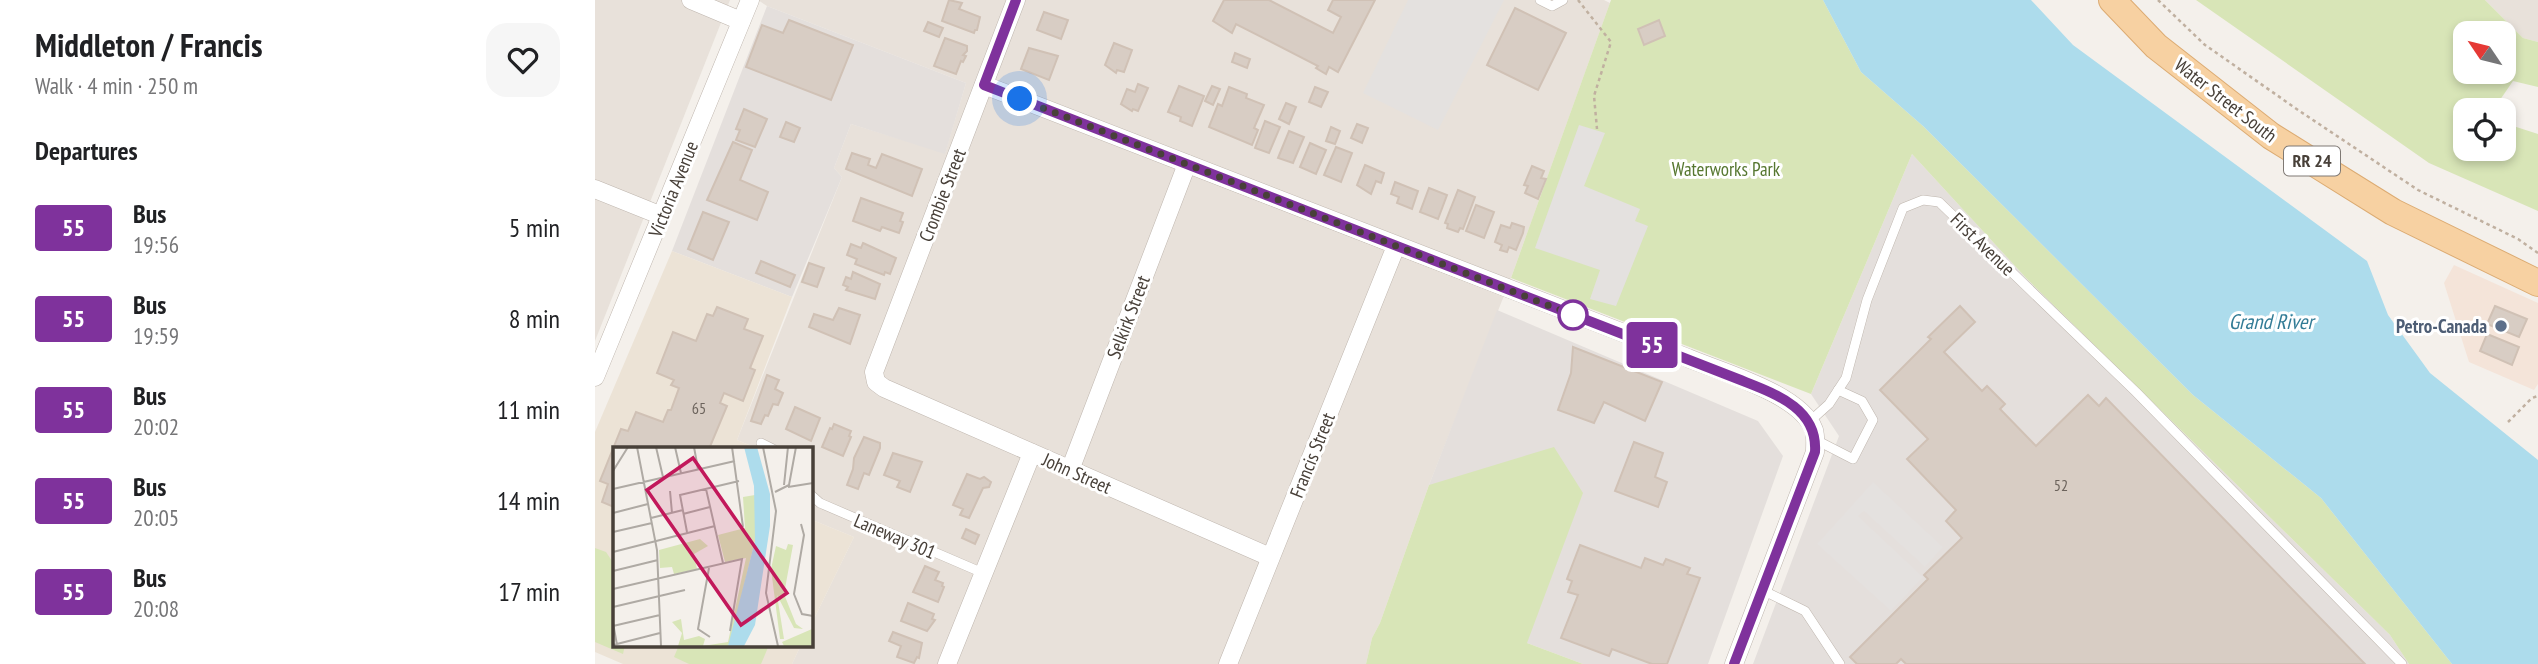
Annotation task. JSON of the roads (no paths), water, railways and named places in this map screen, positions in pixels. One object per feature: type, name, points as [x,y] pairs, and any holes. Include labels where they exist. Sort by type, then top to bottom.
[{"type":"main road","name":"Water Street South","points":[[2112,0],[2157,46],[2271,136],[2393,212],[2538,284]]},
{"type":"street","points":[[691,0],[741,21]]},
{"type":"street","name":"Victoria Avenue","points":[[595,377],[750,0]]},
{"type":"street","name":"Crombie Street","points":[[884,388],[877,382],[874,372],[1016,0]]},
{"type":"street","points":[[984,85],[1763,389],[1795,407],[1809,422],[1816,440],[1815,452],[1734,664]]},
{"type":"street","name":"Selkirk Street","points":[[1070,470],[1187,164]]},
{"type":"street","points":[[595,189],[662,216]]},
{"type":"street","name":"Francis Street","points":[[1228,664],[1396,246]]},
{"type":"street","name":"John Street","points":[[884,388],[1271,557]]},
{"type":"street","points":[[947,664],[1032,453]]},
{"type":"lane","points":[[1540,0],[1552,6],[1563,0]]},
{"type":"lane","name":"First Avenue","points":[[1809,422],[1829,404],[1846,378],[1867,300],[1903,208],[1923,200],[1940,202],[2136,392],[2402,664]]},
{"type":"lane","points":[[1816,440],[1853,459],[1873,420],[1862,401],[1838,390]]},
{"type":"lane","points":[[761,443],[769,447]]},
{"type":"lane","name":"Laneway 301","points":[[812,496],[820,503],[983,573]]},
{"type":"lane","points":[[1762,590],[1805,611],[1840,664]]},
{"type":"water","name":"Grand River","points":[[1823,0],[2031,0],[2073,45],[2367,261],[2388,315],[2430,373],[2538,460],[2538,664],[2452,664],[2321,498],[2193,395],[1923,126],[1861,72]]},
{"type":"place","name":"Petro-Canada","points":[[2501,326]]},
{"type":"park label","name":"Waterworks Park","points":[[1726,169]]}]
